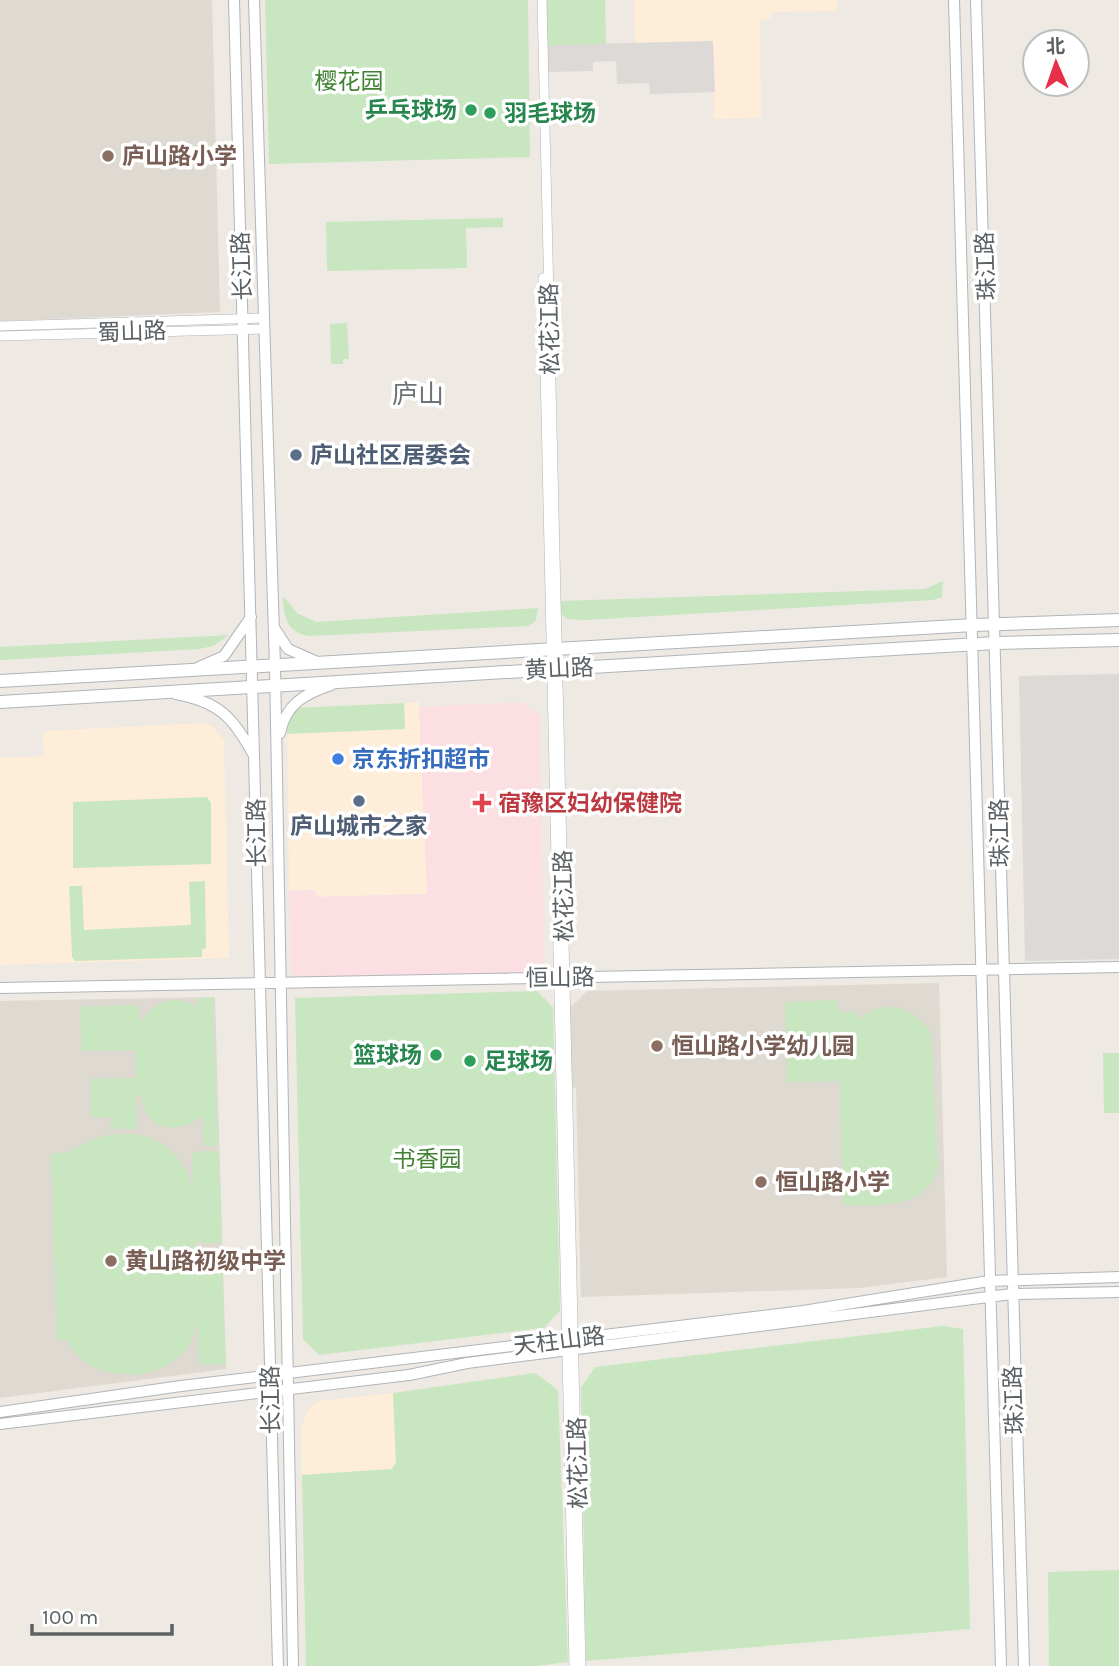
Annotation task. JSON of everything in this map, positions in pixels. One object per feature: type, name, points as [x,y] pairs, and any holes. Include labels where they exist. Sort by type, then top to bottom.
[{"type":"main road","name":"黄山路","points":[[0,681],[974,625],[1119,620]]},
{"type":"main road","name":"黄山路","points":[[0,702],[996,643],[1119,640]]},
{"type":"street","name":"长江路","points":[[234,0],[278,1666]]},
{"type":"street","name":"长江路","points":[[254,0],[275,666],[293,1666]]},
{"type":"street","name":"松花江路","points":[[536,0],[555,650]]},
{"type":"street","name":"松花江路","points":[[542,0],[555,670],[581,1666]]},
{"type":"street","name":"珠江路","points":[[954,0],[974,625],[1001,1666]]},
{"type":"street","name":"珠江路","points":[[976,0],[987,300],[1011,1279],[1024,1666]]},
{"type":"street","points":[[955,45],[978,44]]},
{"type":"street","points":[[963,301],[987,300]]},
{"type":"street","name":"蜀山路","points":[[0,336],[263,323]]},
{"type":"street","name":"蜀山路","points":[[0,326],[243,324]]},
{"type":"street","points":[[967,417],[990,417]]},
{"type":"street","points":[[187,671],[224,656],[246,628],[252,615]]},
{"type":"street","points":[[273,620],[276,634],[288,649],[309,659],[328,663]]},
{"type":"street","points":[[276,749],[287,710],[301,698],[335,683]]},
{"type":"street","points":[[167,693],[198,698],[219,708],[235,724],[255,758]]},
{"type":"street","name":"恒山路","points":[[0,988],[281,986],[981,973],[1119,967]]},
{"type":"street","name":"恒山路","points":[[1003,972],[1119,973]]},
{"type":"street","name":"恒山路","points":[[0,994],[261,986]]},
{"type":"street","points":[[984,1091],[1006,1090]]},
{"type":"street","name":"天柱山路","points":[[0,1424],[288,1390],[989,1281],[1119,1277]]},
{"type":"street","name":"天柱山路","points":[[0,1412],[270,1375],[571,1345],[1012,1294],[1119,1292]]},
{"type":"street","name":"松花江路","points":[[571,1345],[575,1666]]},
{"type":"shaded area","name":"庐山路小学","points":[[0,0],[212,0],[220,312],[0,321]]},
{"type":"shaded area","points":[[634,0],[837,0],[837,11],[771,12],[770,19],[760,20],[761,118],[714,119],[713,41],[635,43]]},
{"type":"shaded area","points":[[713,41],[715,92],[650,94],[649,83],[617,84],[616,61],[593,62],[593,71],[548,72],[547,45]]},
{"type":"shaded area","points":[[1119,674],[1119,959],[1025,961],[1019,676]]},
{"type":"shaded area","name":"庐山城市之家","points":[[419,702],[427,894],[315,897],[315,890],[289,891],[287,721],[294,708]]},
{"type":"shaded area","name":"宿豫区妇幼保健院","points":[[522,702],[540,716],[544,961],[534,973],[299,977],[291,971],[289,891],[315,890],[316,897],[427,894],[419,707]]},
{"type":"shaded area","points":[[203,723],[213,726],[224,740],[229,958],[0,965],[0,758],[44,756],[43,731]]},
{"type":"shaded area","name":"恒山路小学","points":[[939,983],[947,1277],[859,1288],[581,1297],[576,1088],[571,1087],[570,1008],[587,991]]},
{"type":"shaded area","name":"黄山路初级中学","points":[[215,997],[226,1369],[0,1398],[0,1001]]},
{"type":"shaded area","points":[[393,1393],[396,1462],[392,1469],[302,1475],[301,1427],[308,1410],[318,1401]]},
{"type":"green space","name":"樱花园","points":[[265,0],[528,0],[530,157],[269,164]]},
{"type":"green space","points":[[546,0],[605,0],[606,44],[547,45]]},
{"type":"green space","points":[[503,218],[503,227],[466,228],[467,268],[327,271],[326,222]]},
{"type":"green space","points":[[347,323],[349,359],[343,359],[343,364],[331,364],[330,324]]},
{"type":"green space","points":[[943,581],[942,597],[933,600],[585,620],[567,619],[562,615],[560,601],[925,589]]},
{"type":"green space","points":[[283,596],[297,613],[316,622],[538,608],[536,620],[529,626],[309,636],[291,627],[284,610]]},
{"type":"green space","points":[[229,635],[213,646],[199,649],[0,660],[0,647]]},
{"type":"green space","points":[[404,703],[405,729],[287,734],[287,721],[294,708]]},
{"type":"green space","points":[[207,797],[211,803],[211,864],[73,868],[73,802]]},
{"type":"green space","points":[[205,881],[206,948],[202,949],[202,957],[75,961],[72,957],[69,886],[82,886],[84,930],[191,925],[189,882]]},
{"type":"green space","name":"书香园","points":[[537,991],[553,1007],[560,1311],[544,1328],[319,1355],[303,1339],[295,998]]},
{"type":"green space","points":[[197,998],[213,998],[218,1146],[204,1146],[203,1116],[182,1126],[164,1126],[149,1117],[141,1095],[136,1096],[137,1129],[111,1129],[110,1117],[91,1117],[90,1079],[136,1078],[135,1050],[82,1051],[80,1007],[139,1005],[140,1023],[158,1005],[173,1000],[189,1003],[197,1008]]},
{"type":"green space","points":[[838,1000],[838,1012],[856,1011],[857,1020],[877,1009],[896,1008],[914,1015],[931,1032],[938,1170],[921,1193],[898,1203],[843,1206],[840,1081],[787,1082],[785,1002]]},
{"type":"green space","points":[[1103,1053],[1119,1053],[1119,1113],[1104,1113]]},
{"type":"green space","name":"黄山路初级中学","points":[[134,1134],[155,1140],[172,1152],[184,1168],[193,1188],[192,1152],[219,1151],[222,1243],[195,1243],[194,1226],[198,1297],[196,1324],[194,1334],[184,1351],[170,1364],[152,1371],[112,1373],[94,1367],[78,1356],[67,1340],[57,1340],[51,1154],[72,1150],[99,1137]]},
{"type":"green space","points":[[222,1261],[226,1364],[199,1365],[196,1262]]},
{"type":"green space","points":[[943,1326],[963,1329],[970,1629],[586,1661],[581,1388],[595,1367]]},
{"type":"green space","points":[[535,1373],[558,1390],[568,1662],[536,1666],[306,1666],[302,1475],[392,1469],[396,1462],[393,1393]]},
{"type":"green space","points":[[1119,1570],[1119,1666],[1049,1666],[1048,1572]]},
{"type":"place","name":"乒乓球场","points":[[471,110]]},
{"type":"place","name":"羽毛球场","points":[[490,113]]},
{"type":"place","name":"庐山路小学","points":[[108,156]]},
{"type":"place","name":"庐山社区居委会","points":[[296,455]]},
{"type":"place","name":"京东折扣超市","points":[[338,759]]},
{"type":"place","name":"庐山城市之家","points":[[359,801]]},
{"type":"place","name":"宿豫区妇幼保健院","points":[[482,803]]},
{"type":"place","name":"恒山路小学幼儿园","points":[[657,1046]]},
{"type":"place","name":"篮球场","points":[[436,1055]]},
{"type":"place","name":"足球场","points":[[470,1061]]},
{"type":"place","name":"恒山路小学","points":[[761,1182]]},
{"type":"place","name":"黄山路初级中学","points":[[111,1261]]},
{"type":"district","name":"庐山","points":[[418,394]]}]
